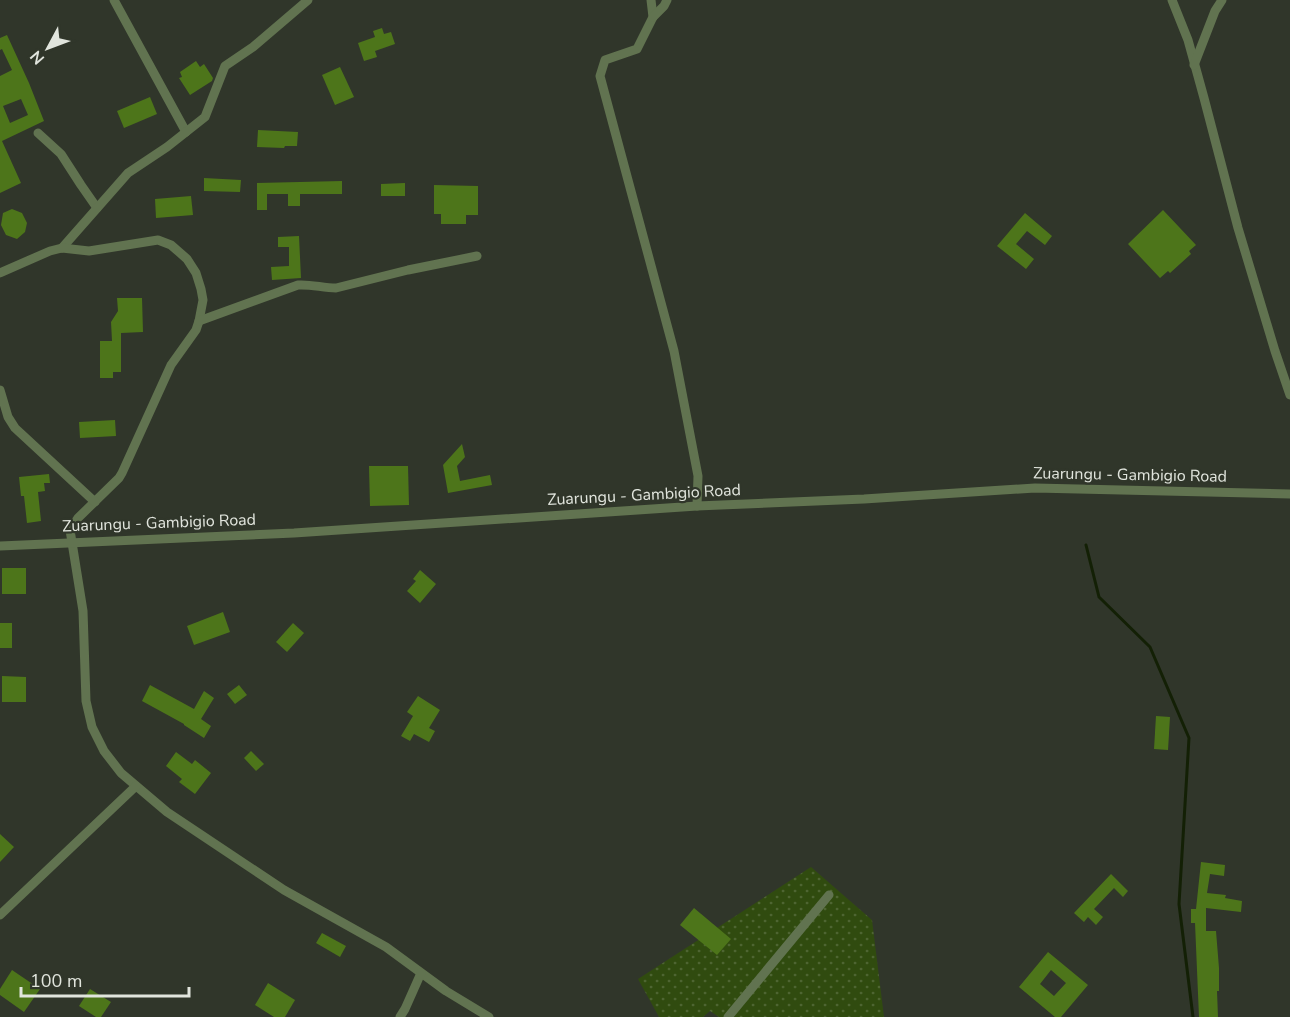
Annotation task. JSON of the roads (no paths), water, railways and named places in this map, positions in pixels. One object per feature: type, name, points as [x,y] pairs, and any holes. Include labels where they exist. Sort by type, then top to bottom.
[{"type":"street","points":[[114,0],[186,132]]},
{"type":"street","points":[[62,248],[128,173],[205,117],[225,66],[252,47],[308,0]]},
{"type":"street","points":[[651,0],[653,17]]},
{"type":"street","points":[[667,0],[653,17],[637,49],[604,60],[600,76],[674,351],[698,476],[696,506]]},
{"type":"street","points":[[1173,0],[1188,40],[1238,228],[1290,395]]},
{"type":"street","points":[[1194,64],[1215,10],[1222,0]]},
{"type":"street","points":[[38,133],[61,154],[97,208]]},
{"type":"street","points":[[0,273],[62,248],[89,251],[158,240],[171,245],[187,259],[196,273],[201,289],[199,321],[171,366],[119,478],[70,530],[83,611],[86,701],[92,727],[104,751],[121,773],[167,812],[284,890],[386,947],[446,991],[489,1017]]},
{"type":"street","points":[[199,321],[298,285],[309,284],[336,288],[477,256]]},
{"type":"street","points":[[0,390],[8,417],[15,428],[95,502]]},
{"type":"street","name":"Zuarungu - Gambigio Road","points":[[0,546],[294,533],[696,506],[864,500],[1035,488],[1290,494]]},
{"type":"street","points":[[0,915],[136,786]]},
{"type":"street","points":[[728,1017],[829,895]]},
{"type":"street","points":[[400,1017],[421,974]]},
{"type":"waterway","points":[[1086,545],[1099,597],[1150,647],[1189,738],[1179,904],[1193,1017]]}]
